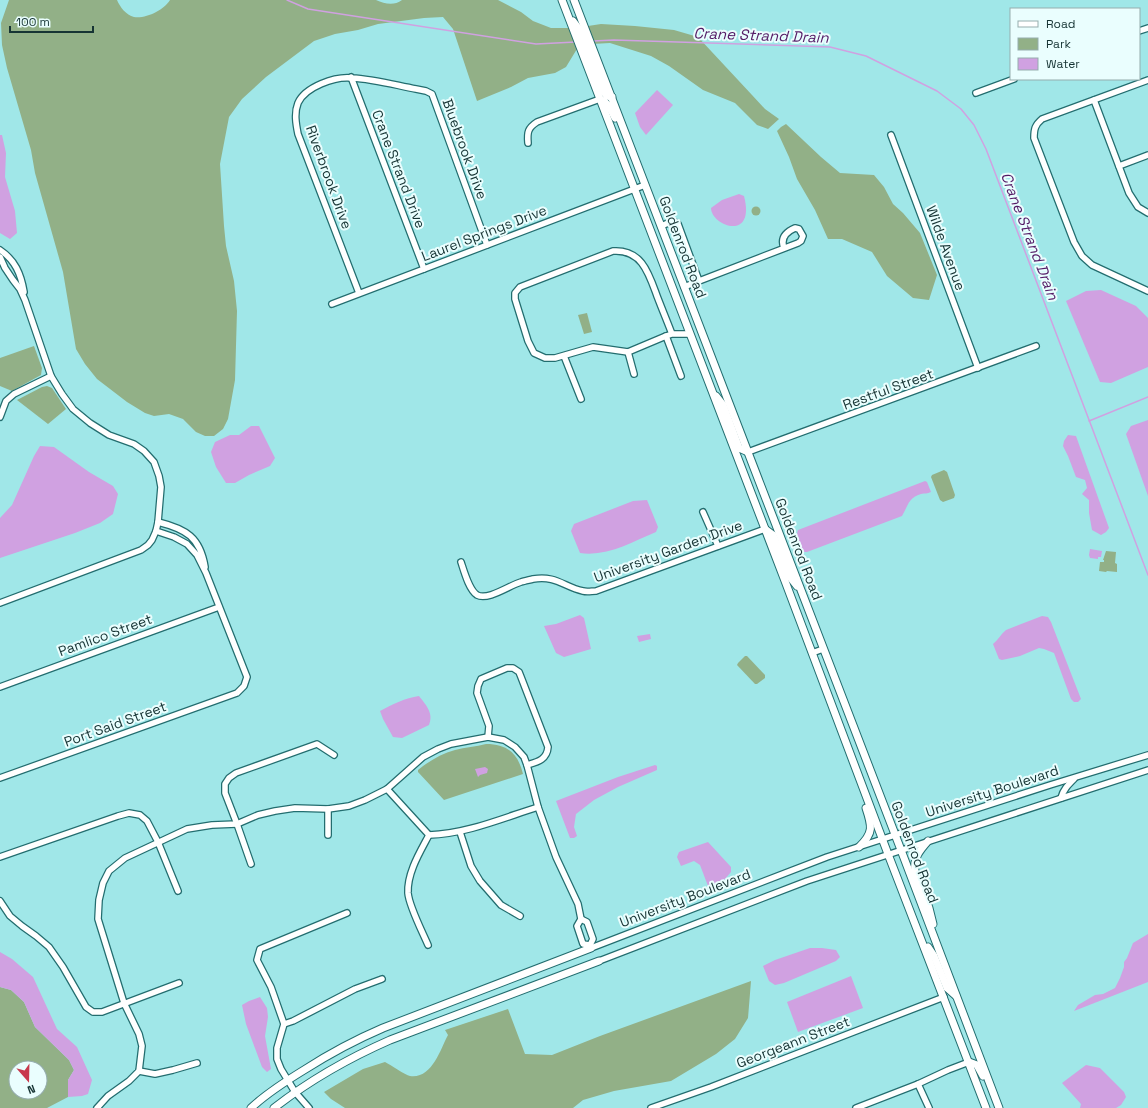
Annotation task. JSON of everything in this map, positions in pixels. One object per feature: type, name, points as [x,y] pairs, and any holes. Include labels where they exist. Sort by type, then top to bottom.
[{"type":"main road","name":"Goldenrod Road","points":[[562,0],[568,16],[581,33],[591,58],[600,99],[986,1108]]},
{"type":"main road","name":"Goldenrod Road","points":[[574,0],[581,33],[591,58],[612,97],[999,1108]]},
{"type":"main road","points":[[600,99],[610,106],[638,167]]},
{"type":"main road","points":[[690,334],[699,339],[716,382],[725,394]]},
{"type":"main road","points":[[711,390],[723,405],[739,448],[748,452]]},
{"type":"main road","points":[[765,529],[773,536],[790,577],[802,592]]},
{"type":"main road","points":[[858,775],[861,792],[871,826],[871,830],[865,841],[859,847]]},
{"type":"main road","points":[[928,841],[919,851],[914,866],[929,908],[940,954]]},
{"type":"main road","points":[[922,941],[930,949],[934,956],[947,988],[956,996]]},
{"type":"main road","name":"University Boulevard","points":[[251,1108],[287,1080],[356,1040],[382,1028],[590,947]]},
{"type":"main road","name":"University Boulevard","points":[[274,1108],[295,1092],[340,1064],[390,1040],[599,961]]},
{"type":"main road","points":[[944,997],[955,1006],[972,1048],[979,1055]]},
{"type":"main road","points":[[969,1062],[977,1065],[981,1072],[995,1108]]},
{"type":"street","name":"Bluebrook Drive","points":[[351,77],[416,88],[432,94],[487,245]]},
{"type":"street","name":"Crane Strand Drive","points":[[351,77],[424,269]]},
{"type":"street","name":"Riverbrook Drive","points":[[351,77],[334,79],[314,87],[298,103],[295,119],[298,134],[359,293]]},
{"type":"street","points":[[976,93],[1011,80]]},
{"type":"street","points":[[1148,80],[1042,119],[1035,124],[1034,131],[1034,138],[1074,242],[1082,256],[1092,265],[1148,291]]},
{"type":"street","points":[[528,143],[527,135],[531,127],[537,122],[600,99]]},
{"type":"street","points":[[1094,100],[1129,193],[1138,207],[1148,213]]},
{"type":"street","name":"Wilde Avenue","points":[[891,135],[978,368]]},
{"type":"street","points":[[1119,166],[1148,154]]},
{"type":"street","name":"Laurel Springs Drive","points":[[332,304],[645,185]]},
{"type":"street","points":[[661,226],[673,221],[678,224],[699,281]]},
{"type":"street","points":[[684,287],[784,248]]},
{"type":"street","points":[[0,250],[13,260],[19,272],[25,300]]},
{"type":"street","points":[[681,376],[669,335],[667,323],[647,270],[632,255],[613,251],[524,285],[515,293],[515,299],[532,351],[547,359],[564,356],[593,347],[628,352],[669,335],[690,334]]},
{"type":"street","points":[[0,257],[5,268],[20,289],[25,300],[51,376],[62,394],[73,409],[90,424],[109,435],[134,444],[144,451],[154,462],[161,487],[156,532],[148,545],[141,550],[0,602]]},
{"type":"street","name":"Restful Street","points":[[748,452],[1036,346]]},
{"type":"street","points":[[628,352],[634,374]]},
{"type":"street","points":[[564,356],[580,399]]},
{"type":"street","points":[[0,417],[6,401],[14,394],[51,376]]},
{"type":"street","points":[[703,512],[718,546]]},
{"type":"street","points":[[158,522],[173,526],[186,533],[197,543],[203,556],[206,573]]},
{"type":"street","name":"University Garden Drive","points":[[461,562],[471,588],[474,593],[479,596],[488,596],[520,582],[548,578],[584,591],[596,591],[765,529]]},
{"type":"street","points":[[156,532],[174,537],[188,544],[197,555],[206,573],[219,607]]},
{"type":"street","name":"Pamlico Street","points":[[0,687],[219,607]]},
{"type":"street","name":"Port Said Street","points":[[0,778],[237,693],[244,686],[247,677],[219,607]]},
{"type":"street","points":[[812,653],[823,649]]},
{"type":"street","points":[[488,737],[489,726],[478,693],[478,686],[481,679],[507,668],[513,668],[521,677],[548,747],[545,757],[540,761],[527,765]]},
{"type":"street","points":[[96,1108],[108,1096],[129,1081],[139,1071],[142,1046],[139,1034],[124,1003],[98,919],[99,900],[103,883],[109,871],[125,858],[187,829],[212,825],[237,824],[258,816],[295,808],[328,810],[348,806],[387,790],[424,757],[438,749],[451,744],[488,737],[504,740],[515,747],[524,757],[538,807],[556,856],[578,904],[581,919],[578,926],[580,937],[583,944],[590,947],[593,940],[588,922],[581,919]]},
{"type":"street","points":[[251,864],[225,793],[225,784],[229,778],[236,773],[317,744],[334,755]]},
{"type":"street","name":"University Boulevard","points":[[590,947],[807,865],[859,847],[1148,755]]},
{"type":"street","name":"University Boulevard","points":[[599,961],[807,881],[1148,770]]},
{"type":"street","points":[[1061,798],[1062,793],[1067,786],[1076,777]]},
{"type":"street","points":[[387,790],[429,835],[460,832],[538,807]]},
{"type":"street","points":[[328,810],[328,835]]},
{"type":"street","points":[[0,857],[128,813],[140,815],[147,821],[158,842],[178,891]]},
{"type":"street","points":[[460,832],[471,866],[480,881],[501,905],[520,916]]},
{"type":"street","points":[[428,944],[410,902],[408,892],[412,869],[429,835]]},
{"type":"street","points":[[0,901],[10,916],[49,947],[63,967],[86,1007],[93,1012],[102,1012],[179,983]]},
{"type":"street","points":[[309,1108],[295,1092],[280,1069],[277,1059],[277,1048],[284,1024],[271,987],[257,960],[260,949],[347,913]]},
{"type":"street","points":[[284,1024],[355,989],[382,979]]},
{"type":"street","name":"Georgeann Street","points":[[651,1108],[710,1087],[944,997]]},
{"type":"street","points":[[856,1108],[969,1062]]},
{"type":"street","points":[[139,1071],[155,1074],[197,1063]]},
{"type":"street","points":[[918,1084],[929,1108]]},
{"type":"green space","points":[[9,0],[117,0],[126,13],[134,17],[144,17],[164,7],[170,0],[376,0],[389,4],[402,0],[498,0],[521,12],[533,21],[551,28],[576,28],[580,44],[566,67],[555,73],[528,78],[511,87],[477,101],[453,29],[443,17],[378,24],[358,30],[335,34],[314,41],[266,77],[242,99],[229,117],[220,164],[226,246],[234,281],[237,311],[235,380],[228,419],[223,429],[214,436],[205,436],[196,432],[183,419],[169,414],[154,416],[145,413],[127,402],[97,379],[85,364],[76,349],[63,272],[35,173],[31,150],[7,68],[2,45],[1,23]]},
{"type":"green space","points":[[601,24],[674,30],[698,37],[765,109],[779,119],[768,129],[757,125],[735,103],[703,90],[669,66],[651,56],[610,43],[592,44],[588,26]]},
{"type":"green space","points":[[786,124],[840,173],[874,175],[884,187],[893,204],[920,233],[937,275],[929,300],[913,298],[887,276],[872,252],[842,239],[828,239],[815,210],[797,179],[777,131]]},
{"type":"green space","points":[[756,206],[761,211],[756,216],[751,211]]},
{"type":"green space","points":[[587,313],[592,332],[584,334],[578,315]]},
{"type":"green space","points":[[34,346],[42,368],[41,375],[12,391],[0,386],[0,358]]},
{"type":"green space","points":[[47,386],[52,388],[66,409],[48,424],[17,400],[42,387]]},
{"type":"green space","points":[[944,470],[947,472],[955,495],[954,498],[943,502],[940,500],[931,477],[932,475]]},
{"type":"green space","points":[[1106,551],[1116,552],[1115,563],[1117,564],[1117,572],[1099,571],[1100,562],[1104,562],[1103,560]]},
{"type":"green space","points":[[745,656],[747,656],[765,675],[765,678],[757,684],[755,684],[737,665]]},
{"type":"green space","points":[[494,744],[506,748],[511,752],[518,761],[523,774],[444,800],[418,772],[418,770],[435,758],[459,749]]},
{"type":"green space","points":[[751,981],[748,1018],[735,1039],[716,1054],[671,1081],[614,1091],[583,1100],[573,1108],[345,1108],[331,1099],[324,1092],[363,1069],[385,1062],[405,1074],[410,1076],[418,1076],[430,1068],[434,1062],[448,1035],[445,1030],[508,1009],[525,1054],[552,1055]]},
{"type":"green space","points":[[0,987],[11,990],[24,1002],[35,1027],[69,1060],[74,1070],[68,1080],[68,1097],[47,1108],[0,1108]]},
{"type":"water","points":[[657,90],[673,105],[646,135],[640,127],[635,113]]},
{"type":"water","points":[[0,135],[2,135],[6,153],[5,177],[15,211],[17,233],[10,239],[0,233]]},
{"type":"water","points":[[739,194],[744,196],[746,210],[744,220],[739,225],[732,226],[725,224],[713,215],[711,208],[722,200]]},
{"type":"water","points":[[1101,290],[1136,306],[1148,318],[1148,367],[1111,383],[1100,382],[1066,301],[1086,291]]},
{"type":"water","points":[[1148,420],[1148,496],[1126,434],[1131,426]]},
{"type":"water","points":[[251,426],[259,426],[275,458],[270,466],[235,483],[226,483],[216,467],[211,452],[215,442],[230,435],[239,435]]},
{"type":"water","points":[[1068,435],[1076,436],[1109,528],[1101,535],[1092,530],[1089,513],[1089,500],[1082,494],[1087,488],[1085,480],[1076,477],[1063,446]]},
{"type":"water","points":[[40,446],[54,447],[89,472],[113,486],[118,494],[113,514],[100,523],[75,533],[0,558],[0,518],[12,505]]},
{"type":"water","points":[[925,481],[927,482],[931,492],[921,494],[913,498],[902,516],[807,552],[803,552],[797,538],[798,530]]},
{"type":"water","points":[[647,500],[658,527],[656,532],[610,551],[590,554],[580,553],[571,531],[574,524],[633,501]]},
{"type":"water","points":[[1090,549],[1102,551],[1101,557],[1098,557],[1098,559],[1090,558]]},
{"type":"water","points":[[580,615],[584,618],[591,649],[564,657],[556,653],[544,626],[556,624]]},
{"type":"water","points":[[1042,616],[1048,617],[1051,622],[1081,699],[1078,702],[1074,702],[1071,699],[1054,653],[1039,648],[1020,656],[1002,660],[999,659],[993,644],[1006,630]]},
{"type":"water","points":[[650,634],[651,639],[639,642],[637,636]]},
{"type":"water","points":[[419,696],[427,706],[430,713],[431,717],[429,725],[402,738],[393,737],[380,711],[409,698]]},
{"type":"water","points":[[655,765],[657,766],[657,770],[618,787],[594,800],[576,814],[574,827],[577,836],[570,838],[556,801],[618,777]]},
{"type":"water","points":[[485,767],[488,769],[487,773],[478,777],[475,769]]},
{"type":"water","points":[[708,842],[731,867],[731,872],[725,879],[708,886],[700,865],[694,861],[681,866],[677,857],[679,852]]},
{"type":"water","points":[[1148,934],[1148,982],[1074,1011],[1078,1005],[1095,995],[1103,994],[1115,988],[1124,967],[1124,962],[1133,943]]},
{"type":"water","points":[[810,948],[836,950],[840,957],[836,961],[784,983],[775,985],[769,981],[763,966],[775,960]]},
{"type":"water","points":[[0,952],[12,959],[33,977],[57,1029],[77,1047],[92,1080],[88,1094],[68,1097],[68,1080],[74,1070],[69,1060],[35,1027],[24,1002],[11,990],[0,987]]},
{"type":"water","points":[[851,976],[863,1008],[798,1032],[787,1002]]},
{"type":"water","points":[[260,997],[267,1008],[268,1017],[265,1036],[271,1069],[267,1072],[262,1067],[246,1024],[242,1005]]},
{"type":"water","points":[[1086,1065],[1100,1068],[1124,1092],[1126,1097],[1121,1105],[1116,1108],[1080,1108],[1081,1104],[1062,1083]]},
{"type":"waterway","name":"Crane Strand Drain","points":[[287,0],[308,9],[536,44],[576,42]]},
{"type":"waterway","name":"Crane Strand Drain","points":[[593,41],[614,40],[830,47],[866,56],[937,91],[961,109],[974,125],[986,149],[1148,575]]},
{"type":"waterway","points":[[1089,421],[1148,397]]}]
